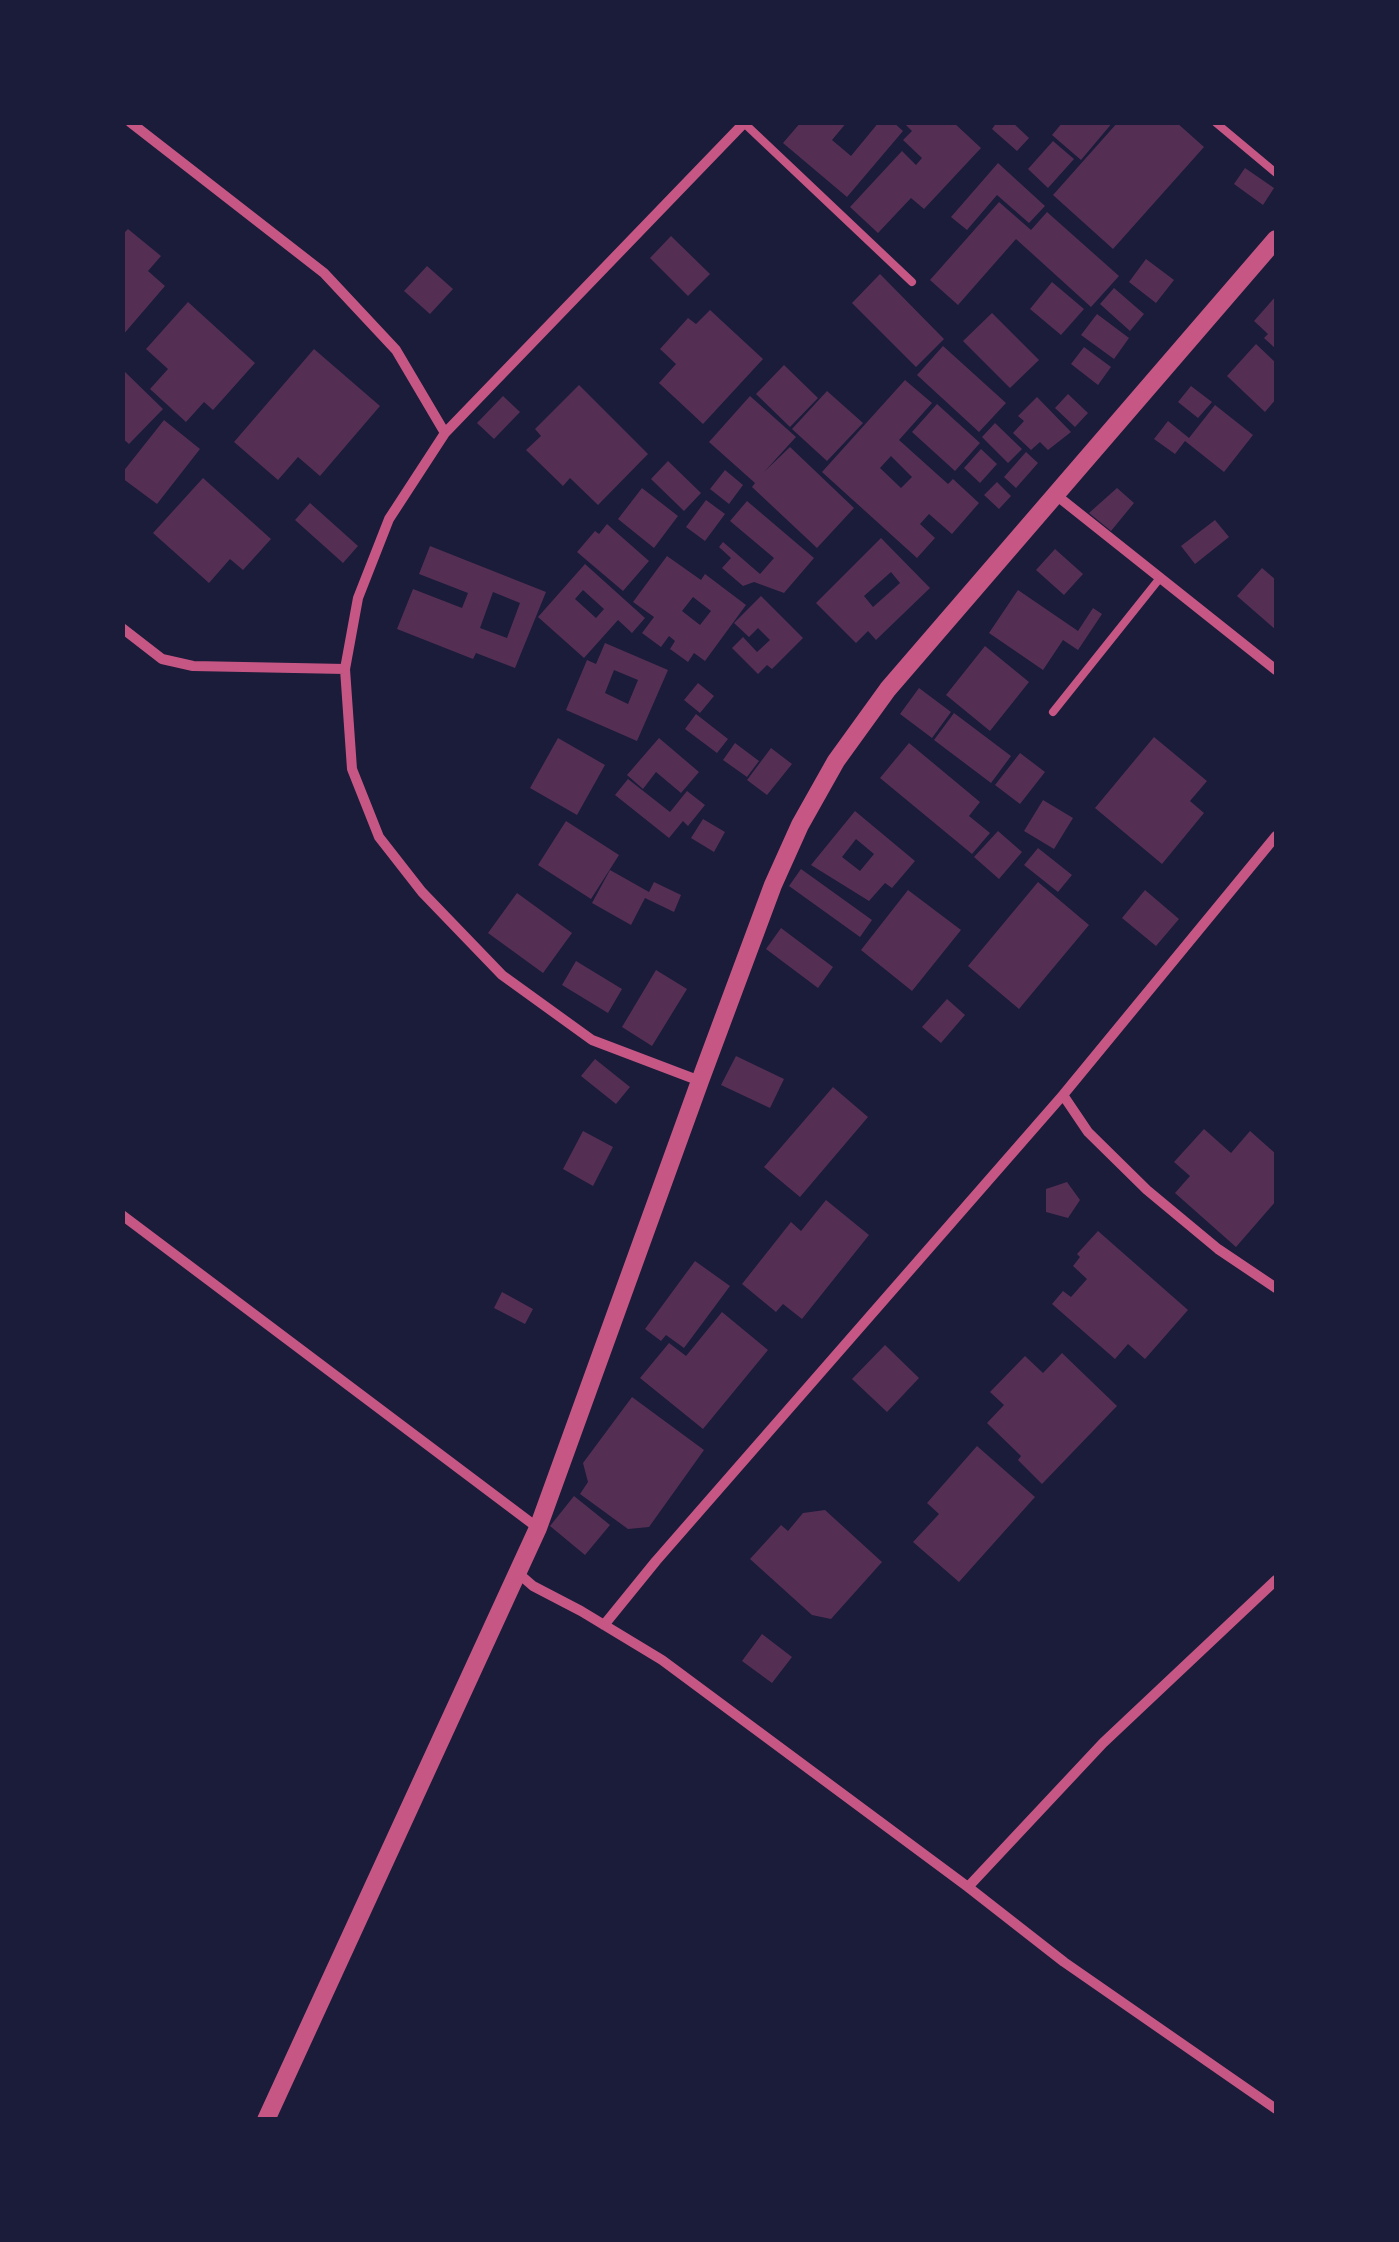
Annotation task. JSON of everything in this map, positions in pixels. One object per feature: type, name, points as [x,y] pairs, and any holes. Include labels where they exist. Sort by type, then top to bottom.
[{"type":"street","points":[[130,122],[324,273],[396,350],[445,433]]},
{"type":"street","points":[[700,1081],[592,1040],[502,975],[422,892],[379,838],[352,769],[345,669],[358,598],[390,519],[445,433],[745,123]]},
{"type":"street","points":[[266,2120],[538,1528],[773,885],[800,825],[836,761],[900,675],[1276,239]]},
{"type":"street","points":[[1056,495],[1276,670]]},
{"type":"street","points":[[122,628],[162,659],[193,666],[345,669]]},
{"type":"street","points":[[604,1625],[656,1560],[1063,1095],[1276,836]]},
{"type":"street","points":[[1063,1095],[1088,1132],[1147,1190],[1218,1249],[1276,1288]]},
{"type":"street","points":[[122,1215],[538,1528]]},
{"type":"street","points":[[518,1573],[533,1586],[662,1660],[968,1886],[1064,1962],[1276,2108]]},
{"type":"street","points":[[968,1886],[1103,1744],[1276,1580]]},
{"type":"lane","points":[[1215,122],[1276,173]]},
{"type":"lane","points":[[745,123],[912,282]]},
{"type":"lane","points":[[1053,712],[1160,578]]},
{"type":"building","points":[[801,122],[847,122],[832,140],[851,156],[879,122],[893,122],[903,131],[847,197],[783,143]]},
{"type":"building","points":[[903,122],[953,122],[981,148],[924,209],[911,198],[878,233],[850,207],[902,151],[916,165],[922,158],[903,140],[912,131]]},
{"type":"building","points":[[997,122],[1012,122],[1029,138],[1017,151],[992,129]]},
{"type":"building","points":[[1063,122],[1113,122],[1081,160],[1052,135]]},
{"type":"building","points":[[1118,122],[1176,122],[1204,147],[1113,249],[1053,195]]},
{"type":"building","points":[[1053,141],[1074,159],[1048,188],[1028,169]]},
{"type":"building","points":[[998,163],[1045,206],[1029,223],[997,195],[967,230],[951,217]]},
{"type":"building","points":[[1245,168],[1274,188],[1263,205],[1234,184]]},
{"type":"building","points":[[999,202],[1031,230],[1047,212],[1119,276],[1091,307],[1016,239],[958,305],[930,280]]},
{"type":"building","points":[[128,229],[161,256],[148,271],[165,286],[122,336],[122,235]]},
{"type":"building","points":[[671,236],[710,274],[688,296],[650,258]]},
{"type":"building","points":[[1146,259],[1174,280],[1156,303],[1129,282]]},
{"type":"building","points":[[427,266],[453,289],[430,314],[404,291]]},
{"type":"building","points":[[880,274],[944,339],[916,367],[852,303]]},
{"type":"building","points":[[1052,282],[1084,309],[1061,335],[1030,309]]},
{"type":"building","points":[[1114,288],[1144,314],[1130,331],[1100,304]]},
{"type":"building","points":[[1276,296],[1276,349],[1254,321]]},
{"type":"building","points":[[188,302],[255,363],[213,410],[204,402],[186,422],[150,389],[168,369],[146,349]]},
{"type":"building","points":[[710,310],[763,359],[703,424],[659,383],[676,364],[660,349],[688,318],[696,324]]},
{"type":"building","points":[[992,313],[1039,360],[1010,388],[963,341]]},
{"type":"building","points":[[1097,314],[1129,338],[1114,359],[1081,335]]},
{"type":"building","points":[[1256,344],[1276,363],[1276,399],[1265,412],[1227,376]]},
{"type":"building","points":[[943,346],[1006,403],[979,432],[917,375]]},
{"type":"building","points":[[1084,347],[1111,367],[1098,385],[1071,364]]},
{"type":"building","points":[[314,349],[380,406],[320,476],[298,457],[278,480],[234,442]]},
{"type":"building","points":[[784,365],[818,398],[790,427],[756,394]]},
{"type":"building","points":[[122,369],[163,409],[129,444],[122,438]]},
{"type":"building","points":[[905,380],[932,403],[899,440],[948,484],[953,479],[979,503],[952,534],[929,514],[920,524],[935,538],[917,558],[822,472]],"holes":[[[891,456],[912,477],[901,488],[880,468]]]},
{"type":"building","points":[[579,385],[648,454],[598,505],[570,478],[563,486],[526,450],[541,436],[535,429]]},
{"type":"building","points":[[1191,386],[1212,402],[1198,418],[1178,402]]},
{"type":"building","points":[[827,391],[863,423],[827,461],[792,429]]},
{"type":"building","points":[[1068,394],[1088,413],[1075,427],[1055,408]]},
{"type":"building","points":[[503,396],[520,412],[494,439],[477,423]]},
{"type":"building","points":[[750,396],[796,437],[764,472],[790,447],[854,508],[817,548],[709,442]]},
{"type":"building","points":[[1037,397],[1071,432],[1048,450],[1040,442],[1031,450],[1013,433],[1024,421],[1018,416]]},
{"type":"building","points":[[937,404],[980,443],[955,471],[912,432]]},
{"type":"building","points":[[1215,405],[1253,435],[1224,472],[1185,441],[1175,454],[1154,439],[1168,421],[1189,438]]},
{"type":"building","points":[[164,420],[200,449],[157,504],[122,478],[122,473]]},
{"type":"building","points":[[995,423],[1022,449],[1008,463],[982,437]]},
{"type":"building","points":[[981,449],[997,464],[980,483],[964,468]]},
{"type":"building","points":[[1026,452],[1038,463],[1016,488],[1004,477]]},
{"type":"building","points":[[668,461],[701,493],[684,511],[651,479]]},
{"type":"building","points":[[725,470],[743,485],[729,504],[710,489]]},
{"type":"building","points":[[203,478],[271,539],[243,570],[230,559],[209,583],[153,533]]},
{"type":"building","points":[[997,482],[1011,496],[999,509],[984,495]]},
{"type":"building","points":[[642,488],[678,516],[654,548],[618,519]]},
{"type":"building","points":[[1117,488],[1134,503],[1111,531],[1089,513]]},
{"type":"building","points":[[706,500],[725,514],[705,541],[686,527]]},
{"type":"building","points":[[747,501],[814,558],[784,593],[754,582],[743,586],[722,568],[731,558],[719,547],[723,542],[760,574],[774,558],[730,521]]},
{"type":"building","points":[[310,503],[358,546],[343,563],[295,520]]},
{"type":"building","points":[[1215,520],[1229,537],[1195,564],[1181,546]]},
{"type":"building","points":[[607,524],[649,561],[623,591],[577,552],[595,531],[599,534]]},
{"type":"building","points":[[881,538],[930,588],[876,640],[868,631],[856,643],[816,603]],"holes":[[[891,572],[900,583],[873,607],[864,596]]]},
{"type":"building","points":[[430,546],[546,592],[515,668],[476,653],[473,659],[397,629],[413,589],[462,608],[468,593],[419,574]],"holes":[[[493,592],[520,603],[507,638],[480,628]]]},
{"type":"building","points":[[1055,549],[1083,574],[1064,595],[1036,570]]},
{"type":"building","points":[[667,556],[701,580],[705,574],[746,605],[705,661],[694,653],[688,662],[670,649],[675,641],[669,636],[661,647],[642,633],[654,617],[633,602]],"holes":[[[693,597],[711,611],[700,625],[682,611]]]},
{"type":"building","points":[[585,564],[645,618],[632,633],[618,620],[584,658],[538,617]],"holes":[[[583,590],[604,609],[596,618],[575,599]]]},
{"type":"building","points":[[1262,568],[1276,580],[1276,630],[1237,596]]},
{"type":"building","points":[[1018,590],[1078,631],[1093,608],[1102,614],[1078,650],[1063,640],[1043,670],[989,633]]},
{"type":"building","points":[[761,596],[803,638],[772,669],[767,665],[758,674],[732,648],[743,637],[757,652],[770,640],[758,628],[749,637],[734,623]]},
{"type":"building","points":[[605,643],[668,670],[637,741],[566,710],[587,660],[596,664]],"holes":[[[614,670],[638,680],[628,704],[605,693]]]},
{"type":"building","points":[[985,646],[1029,682],[990,731],[946,695]]},
{"type":"building","points":[[698,683],[714,696],[700,713],[684,700]]},
{"type":"building","points":[[919,688],[951,712],[932,738],[900,714]]},
{"type":"building","points":[[954,713],[1011,756],[991,783],[934,740]]},
{"type":"building","points":[[696,714],[728,739],[717,753],[685,729]]},
{"type":"building","points":[[1154,737],[1207,781],[1190,801],[1204,813],[1162,864],[1095,808]]},
{"type":"building","points":[[558,738],[605,765],[577,815],[530,788]]},
{"type":"building","points":[[659,738],[699,772],[681,793],[656,772],[643,789],[627,775]]},
{"type":"building","points":[[735,743],[759,761],[747,777],[723,760]]},
{"type":"building","points":[[909,743],[980,802],[969,816],[990,833],[972,854],[880,778]]},
{"type":"building","points":[[771,748],[792,764],[767,795],[747,780]]},
{"type":"building","points":[[1020,753],[1045,772],[1020,804],[995,785]]},
{"type":"building","points":[[628,779],[670,812],[687,791],[705,805],[688,826],[683,821],[669,838],[615,795]]},
{"type":"building","points":[[1043,800],[1073,818],[1054,849],[1024,831]]},
{"type":"building","points":[[855,811],[915,861],[892,888],[885,883],[869,901],[811,865]],"holes":[[[856,839],[874,854],[860,871],[842,857]]]},
{"type":"building","points":[[703,819],[725,832],[714,852],[691,838]]},
{"type":"building","points":[[566,821],[619,855],[591,899],[538,865]]},
{"type":"building","points":[[998,831],[1022,852],[999,879],[974,857]]},
{"type":"building","points":[[1038,848],[1072,875],[1058,892],[1024,865]]},
{"type":"building","points":[[801,869],[872,920],[860,937],[789,886]]},
{"type":"building","points":[[610,870],[649,892],[654,882],[681,895],[674,912],[645,898],[631,925],[592,903]]},
{"type":"building","points":[[1038,882],[1089,925],[1019,1009],[968,966]]},
{"type":"building","points":[[908,890],[961,930],[912,991],[861,950]]},
{"type":"building","points":[[1145,890],[1179,919],[1156,946],[1122,918]]},
{"type":"building","points":[[517,893],[572,933],[543,973],[488,933]]},
{"type":"building","points":[[781,928],[833,967],[818,988],[766,949]]},
{"type":"building","points":[[576,961],[622,989],[608,1013],[562,985]]},
{"type":"building","points":[[656,970],[687,989],[652,1046],[622,1027]]},
{"type":"building","points":[[947,999],[965,1015],[941,1043],[922,1027]]},
{"type":"building","points":[[736,1056],[784,1079],[770,1108],[721,1085]]},
{"type":"building","points":[[595,1059],[630,1087],[616,1104],[581,1076]]},
{"type":"building","points":[[833,1087],[868,1117],[800,1197],[764,1167]]},
{"type":"building","points":[[1204,1129],[1231,1153],[1250,1131],[1276,1154],[1276,1201],[1236,1247],[1175,1193],[1190,1176],[1174,1162]]},
{"type":"building","points":[[583,1131],[613,1147],[593,1186],[563,1169]]},
{"type":"building","points":[[1067,1182],[1080,1200],[1068,1218],[1046,1212],[1046,1189]]},
{"type":"building","points":[[826,1200],[869,1235],[802,1319],[783,1304],[776,1312],[742,1284],[791,1222],[801,1231]]},
{"type":"building","points":[[1098,1231],[1188,1310],[1145,1359],[1128,1344],[1115,1359],[1052,1304],[1063,1291],[1071,1297],[1087,1279],[1073,1266],[1080,1257],[1077,1254]]},
{"type":"building","points":[[695,1261],[730,1286],[684,1348],[666,1335],[661,1341],[645,1329]]},
{"type":"building","points":[[502,1292],[533,1309],[525,1324],[494,1308]]},
{"type":"building","points":[[722,1312],[768,1350],[703,1429],[640,1378],[669,1343],[686,1356]]},
{"type":"building","points":[[885,1345],[919,1378],[887,1412],[852,1379]]},
{"type":"building","points":[[1062,1353],[1117,1406],[1042,1484],[1018,1460],[1021,1456],[987,1423],[1004,1405],[990,1392],[1025,1356],[1043,1373]]},
{"type":"building","points":[[632,1397],[704,1450],[649,1527],[628,1529],[580,1494],[588,1482],[583,1463]]},
{"type":"building","points":[[977,1446],[1035,1497],[959,1582],[913,1542],[939,1514],[927,1503]]},
{"type":"building","points":[[574,1496],[610,1525],[585,1555],[550,1526]]},
{"type":"building","points":[[825,1510],[882,1562],[831,1619],[812,1615],[750,1559],[781,1525],[788,1531],[803,1513]]},
{"type":"building","points":[[762,1634],[792,1657],[772,1683],[742,1661]]}]
